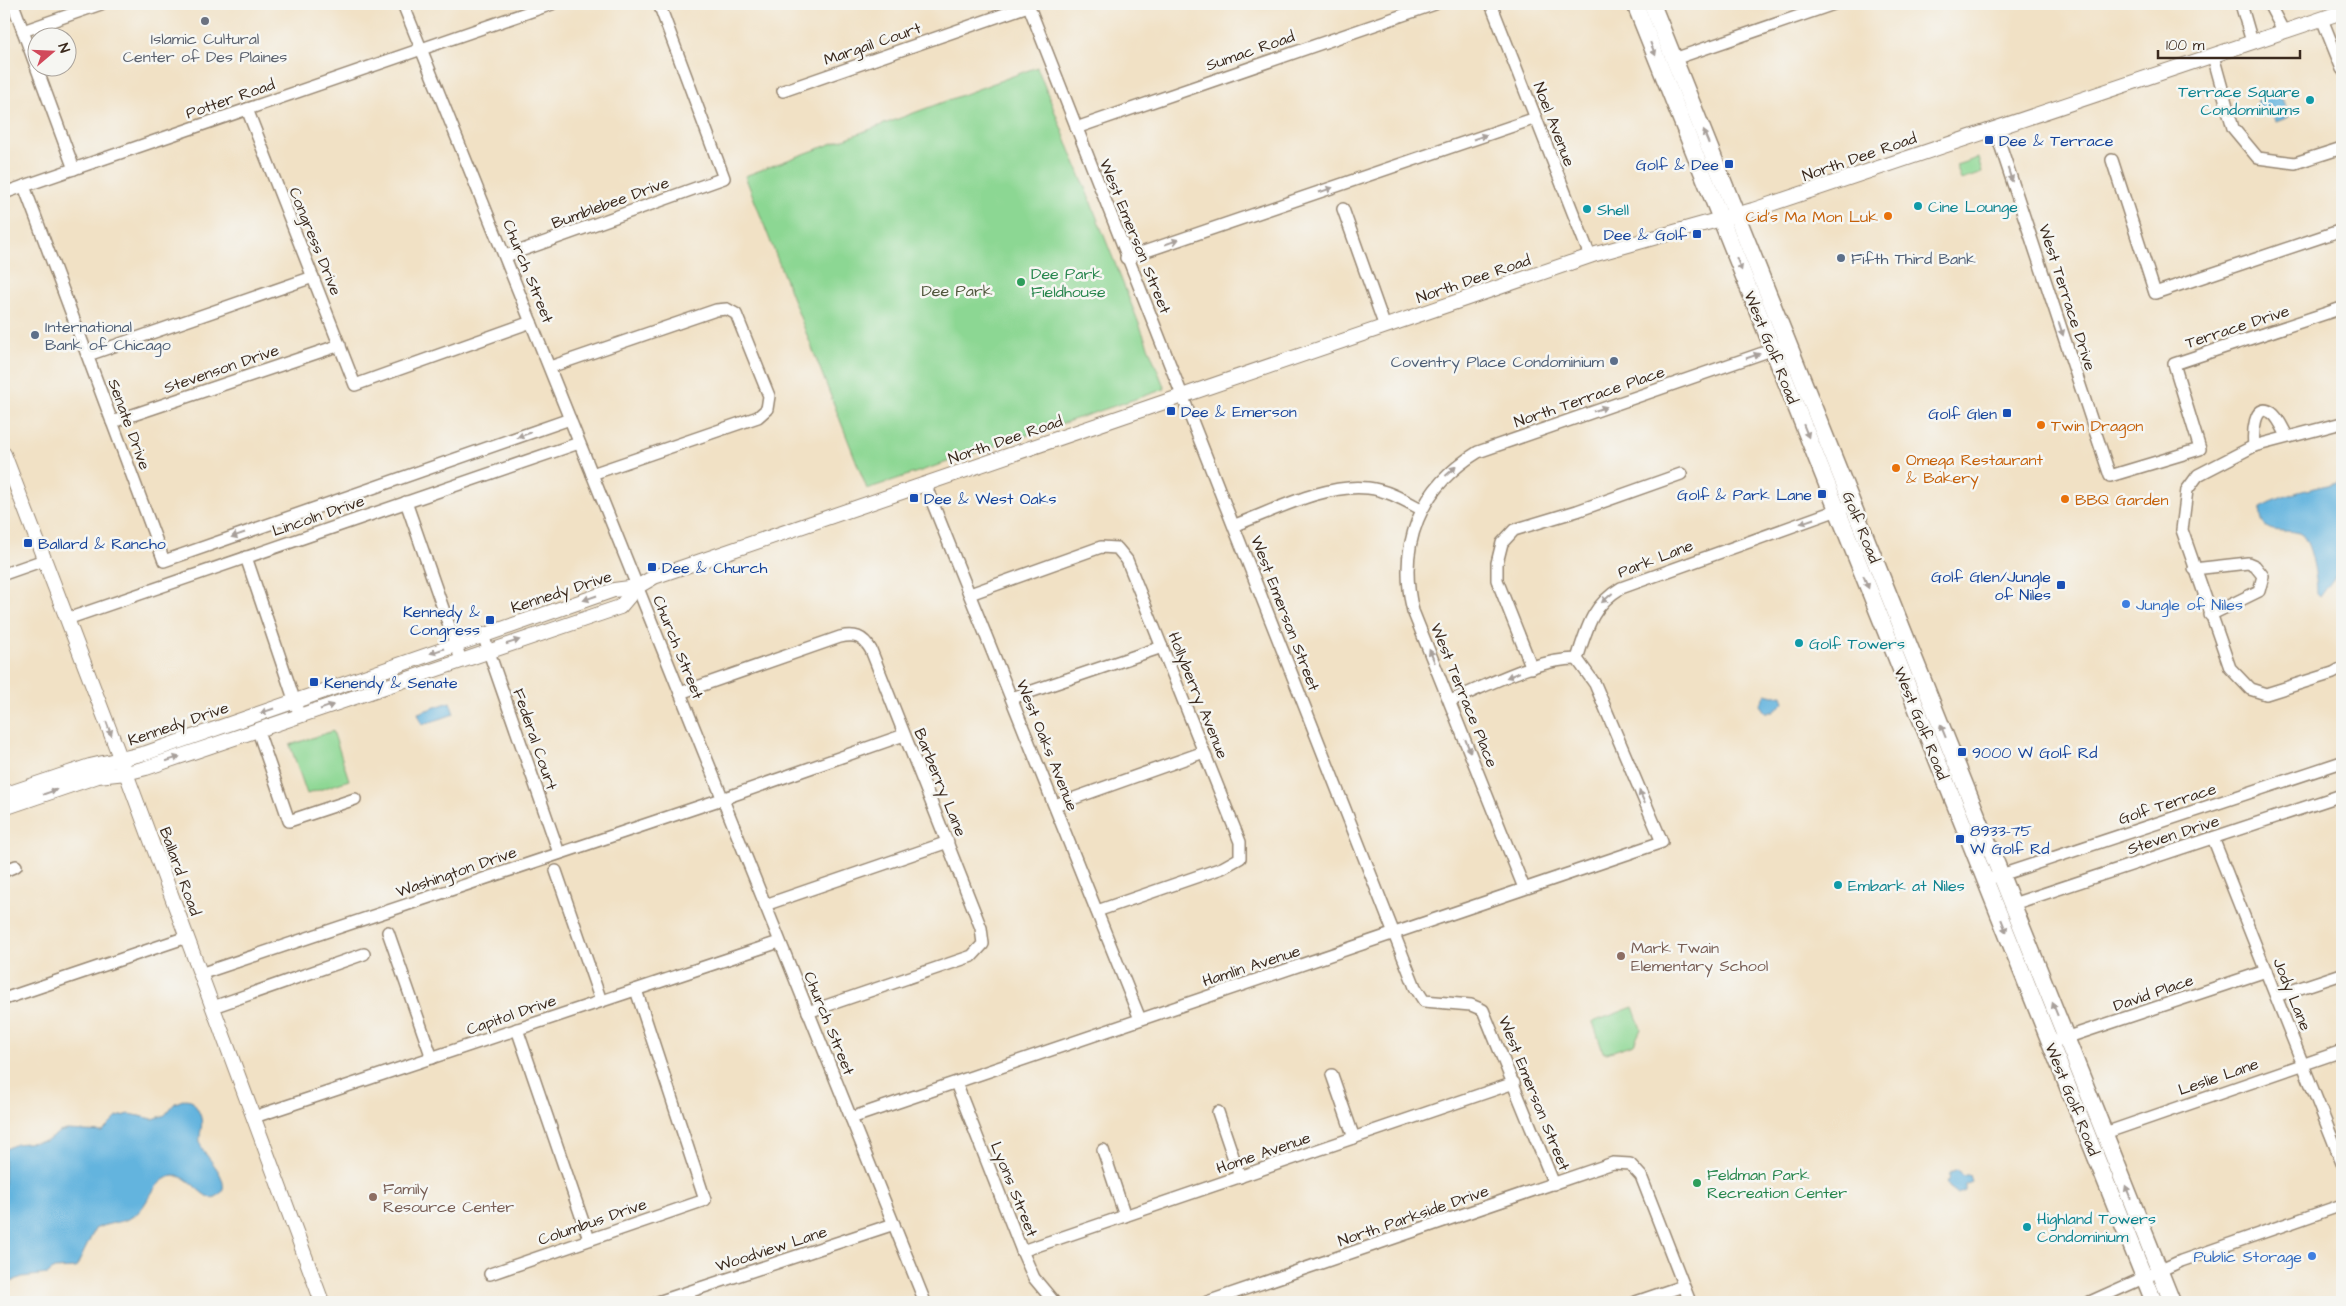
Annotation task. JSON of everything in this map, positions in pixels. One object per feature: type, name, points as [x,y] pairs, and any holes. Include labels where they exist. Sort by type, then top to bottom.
[{"type":"main road","name":"West Golf Road","points":[[1634,4],[2154,1302]]},
{"type":"main road","name":"West Golf Road","points":[[1652,4],[1813,406]]},
{"type":"main road","name":"Golf Road","points":[[1813,406],[1910,648]]},
{"type":"main road","name":"West Golf Road","points":[[1910,648],[2172,1302]]},
{"type":"street","points":[[13,4],[74,168]]},
{"type":"street","points":[[23,31],[101,4]]},
{"type":"street","name":"Church Street","points":[[403,4],[506,256],[579,443],[925,1302]]},
{"type":"street","name":"Potter Road","points":[[4,193],[552,4]]},
{"type":"street","name":"Bumblebee Drive","points":[[506,256],[724,178],[659,4]]},
{"type":"street","name":"Sumac Road","points":[[1076,128],[1436,4]]},
{"type":"street","name":"Noel Avenue","points":[[1490,4],[1590,256]]},
{"type":"street","points":[[1674,59],[1834,4]]},
{"type":"street","points":[[2241,4],[2252,42]]},
{"type":"street","points":[[2269,4],[2284,32]]},
{"type":"street","name":"West Emerson Street","points":[[1028,5],[1126,258],[1234,525],[1415,987],[1424,1001],[1471,1005],[1483,1010],[1554,1184]]},
{"type":"street","name":"Margail Court","points":[[783,91],[1028,5]]},
{"type":"street","name":"North Dee Road","points":[[637,587],[654,577],[1590,256],[1737,214],[2342,12]]},
{"type":"street","points":[[2322,19],[2342,69]]},
{"type":"street","points":[[2213,56],[2233,128],[2258,158],[2296,163],[2342,148]]},
{"type":"street","name":"Congress Drive","points":[[246,109],[355,384],[531,322]]},
{"type":"street","points":[[1126,258],[1536,118]]},
{"type":"street","name":"West Terrace Drive","points":[[1995,129],[2110,476]]},
{"type":"street","points":[[2112,160],[2155,293],[2342,230]]},
{"type":"street","name":"Senate Drive","points":[[24,186],[164,561]]},
{"type":"street","points":[[1343,208],[1385,327]]},
{"type":"street","points":[[88,355],[313,277]]},
{"type":"street","name":"Terrace Drive","points":[[2110,476],[2200,449],[2174,364],[2342,308]]},
{"type":"street","points":[[550,367],[716,310],[727,309],[736,314],[769,396],[767,409],[758,417],[592,474]]},
{"type":"street","name":"North Terrace Place","points":[[1421,509],[1440,481],[1452,469],[1478,452],[1789,344]]},
{"type":"street","name":"Stevenson Drive","points":[[112,422],[340,345]]},
{"type":"street","points":[[2254,446],[2255,419],[2260,413],[2265,411],[2271,412],[2278,419],[2287,436]]},
{"type":"street","name":"Lincoln Drive","points":[[164,561],[570,420]]},
{"type":"street","points":[[2342,422],[2254,446],[2198,475],[2187,490],[2182,530],[2230,668],[2250,689],[2266,694],[2342,668]]},
{"type":"street","name":"Lincoln Drive","points":[[67,619],[579,443]]},
{"type":"street","name":"Ballard Road","points":[[4,454],[124,767],[322,1302]]},
{"type":"street","points":[[1532,668],[1497,580],[1497,563],[1502,542],[1514,530],[1577,511],[1681,474]]},
{"type":"street","name":"West Oaks Avenue","points":[[926,484],[1140,1019]]},
{"type":"street","points":[[1234,525],[1319,494],[1354,487],[1385,492],[1421,509]]},
{"type":"street","points":[[406,502],[461,660]]},
{"type":"street","name":"Park Lane","points":[[1577,659],[1597,608],[1608,596],[1621,588],[1853,504]]},
{"type":"street","name":"West Terrace Place","points":[[1421,509],[1409,554],[1408,592],[1413,611],[1524,888]]},
{"type":"street","name":"Hollyberry Avenue","points":[[970,594],[1102,547],[1117,548],[1127,560],[1162,647],[1240,842],[1240,858],[1222,868],[1097,911]]},
{"type":"street","points":[[246,557],[300,716]]},
{"type":"street","points":[[4,574],[44,560]]},
{"type":"street","points":[[2194,569],[2248,562],[2255,566],[2262,576],[2259,591],[2210,615]]},
{"type":"street","name":"Kennedy Drive","points":[[124,767],[295,701],[483,635],[614,590],[637,587]]},
{"type":"street","name":"Kennedy Drive","points":[[124,767],[258,731],[620,607],[637,587]]},
{"type":"street","name":"Federal Court","points":[[483,635],[559,853]]},
{"type":"street","name":"Barberry Lane","points":[[680,692],[840,637],[859,636],[866,640],[871,650],[948,842],[981,928],[983,944],[972,956],[808,1012]]},
{"type":"street","points":[[1012,698],[1162,647]]},
{"type":"street","points":[[1450,701],[1551,661],[1577,659]]},
{"type":"street","name":"Hamlin Avenue","points":[[850,1118],[1662,842],[1595,684],[1577,659]]},
{"type":"street","points":[[258,731],[289,821],[355,799]]},
{"type":"street","name":"Washington Drive","points":[[200,974],[722,799],[904,735]]},
{"type":"street","points":[[1055,805],[1204,752]]},
{"type":"street","name":"Golf Terrace","points":[[1986,880],[2342,762]]},
{"type":"street","points":[[4,795],[90,766],[124,767]]},
{"type":"street","points":[[4,808],[124,767]]},
{"type":"street","name":"Steven Drive","points":[[2013,904],[2342,795]]},
{"type":"street","name":"Jody Lane","points":[[2213,838],[2342,1163]]},
{"type":"street","points":[[765,905],[948,842]]},
{"type":"street","points":[[4,871],[16,866]]},
{"type":"street","points":[[556,871],[601,1001]]},
{"type":"street","points":[[388,932],[432,1058]]},
{"type":"street","points":[[4,998],[187,937]]},
{"type":"street","name":"Capitol Drive","points":[[254,1118],[779,942]]},
{"type":"street","points":[[213,1006],[364,954]]},
{"type":"street","name":"David Place","points":[[2050,1042],[2067,1038],[2266,971]]},
{"type":"street","points":[[2276,996],[2342,974]]},
{"type":"street","name":"Columbus Drive","points":[[490,1274],[705,1200],[636,990]]},
{"type":"street","points":[[517,1029],[589,1239]]},
{"type":"street","name":"Leslie Lane","points":[[2105,1133],[2342,1051]]},
{"type":"street","points":[[1332,1075],[1354,1138]]},
{"type":"street","name":"Lyons Street","points":[[956,1083],[1034,1278],[1054,1302]]},
{"type":"street","name":"Home Avenue","points":[[1022,1251],[1514,1084]]},
{"type":"street","points":[[1218,1112],[1240,1176]]},
{"type":"street","points":[[1103,1150],[1125,1216]]},
{"type":"street","name":"North Parkside Drive","points":[[1208,1302],[1614,1163],[1630,1164],[1641,1176],[1683,1286]]},
{"type":"street","points":[[2090,1302],[2185,1260],[2342,1205]]},
{"type":"street","name":"Woodview Lane","points":[[658,1302],[894,1224]]},
{"type":"street","points":[[1636,1302],[1683,1286],[1690,1302]]},
{"type":"green space","name":"Dee Park","points":[[1037,67],[1165,389],[867,489],[745,176]]},
{"type":"green space","points":[[1978,158],[1982,173],[1961,180],[1956,165]]},
{"type":"green space","points":[[333,731],[349,780],[307,794],[290,745]]},
{"type":"green space","points":[[1633,1007],[1641,1029],[1634,1044],[1607,1053],[1603,1052],[1593,1022]]},
{"type":"water","points":[[2280,93],[2289,117],[2276,122],[2271,107],[2260,111],[2256,101]]},
{"type":"water","points":[[2342,482],[2342,567],[2320,597],[2317,594],[2313,563],[2306,540],[2297,532],[2269,529],[2264,525],[2261,518],[2261,507],[2290,495]]},
{"type":"water","points":[[1766,694],[1782,695],[1784,702],[1773,712],[1765,712],[1760,705]]},
{"type":"water","points":[[450,702],[454,714],[422,725],[418,713]]},
{"type":"water","points":[[186,1099],[191,1100],[200,1116],[202,1122],[200,1142],[205,1153],[220,1173],[223,1191],[216,1197],[211,1198],[185,1179],[175,1176],[168,1178],[157,1186],[135,1215],[126,1220],[95,1229],[76,1268],[54,1269],[48,1274],[22,1277],[4,1285],[4,1150],[16,1144],[47,1141],[59,1132],[67,1130],[102,1132],[117,1117],[130,1114],[153,1119],[165,1115],[175,1103]]},
{"type":"water","points":[[1958,1170],[1962,1176],[1970,1174],[1972,1181],[1965,1184],[1965,1191],[1958,1194],[1949,1187],[1947,1182],[1949,1182],[1950,1173]]},
{"type":"place","name":"Islamic Cultural Center of Des Plaines","points":[[205,21]]},
{"type":"place","name":"Terrace Square Condominiums","points":[[2310,100]]},
{"type":"place","name":"Dee & Terrace","points":[[1989,140]]},
{"type":"place","name":"Golf & Dee","points":[[1729,164]]},
{"type":"place","name":"Cine Lounge","points":[[1918,206]]},
{"type":"place","name":"Shell","points":[[1587,209]]},
{"type":"place","name":"Cid's Ma Mon Luk","points":[[1888,216]]},
{"type":"place","name":"Dee & Golf","points":[[1697,234]]},
{"type":"place","name":"Fifth Third Bank","points":[[1841,258]]},
{"type":"place","name":"Dee Park Fieldhouse","points":[[1021,282]]},
{"type":"place","name":"International Bank of Chicago","points":[[35,335]]},
{"type":"place","name":"Coventry Place Condominium","points":[[1614,361]]},
{"type":"place","name":"Dee & Emerson","points":[[1171,411]]},
{"type":"place","name":"Golf Glen","points":[[2007,413]]},
{"type":"place","name":"Twin Dragon","points":[[2041,425]]},
{"type":"place","name":"Omega Restaurant & Bakery","points":[[1896,468]]},
{"type":"place","name":"Golf & Park Lane","points":[[1822,494]]},
{"type":"place","name":"Dee & West Oaks","points":[[914,498]]},
{"type":"place","name":"BBQ Garden","points":[[2065,499]]},
{"type":"place","name":"Ballard & Rancho","points":[[28,543]]},
{"type":"place","name":"Dee & Church","points":[[652,567]]},
{"type":"place","name":"Golf Glen/Jungle of Niles","points":[[2061,585]]},
{"type":"place","name":"Jungle of Niles","points":[[2126,604]]},
{"type":"place","name":"Kennedy & Congress","points":[[490,620]]},
{"type":"place","name":"Golf Towers","points":[[1799,643]]},
{"type":"place","name":"Kenendy & Senate","points":[[314,682]]},
{"type":"place","name":"9000 W Golf Rd","points":[[1962,752]]},
{"type":"place","name":"8933-75 W Golf Rd","points":[[1960,839]]},
{"type":"place","name":"Embark at Niles","points":[[1838,885]]},
{"type":"place","name":"Mark Twain Elementary School","points":[[1621,956]]},
{"type":"place","name":"Feldman Park Recreation Center","points":[[1697,1183]]},
{"type":"place","name":"Family Resource Center","points":[[373,1197]]},
{"type":"place","name":"Highland Towers Condominium","points":[[2027,1227]]},
{"type":"place","name":"Public Storage","points":[[2312,1256]]}]
